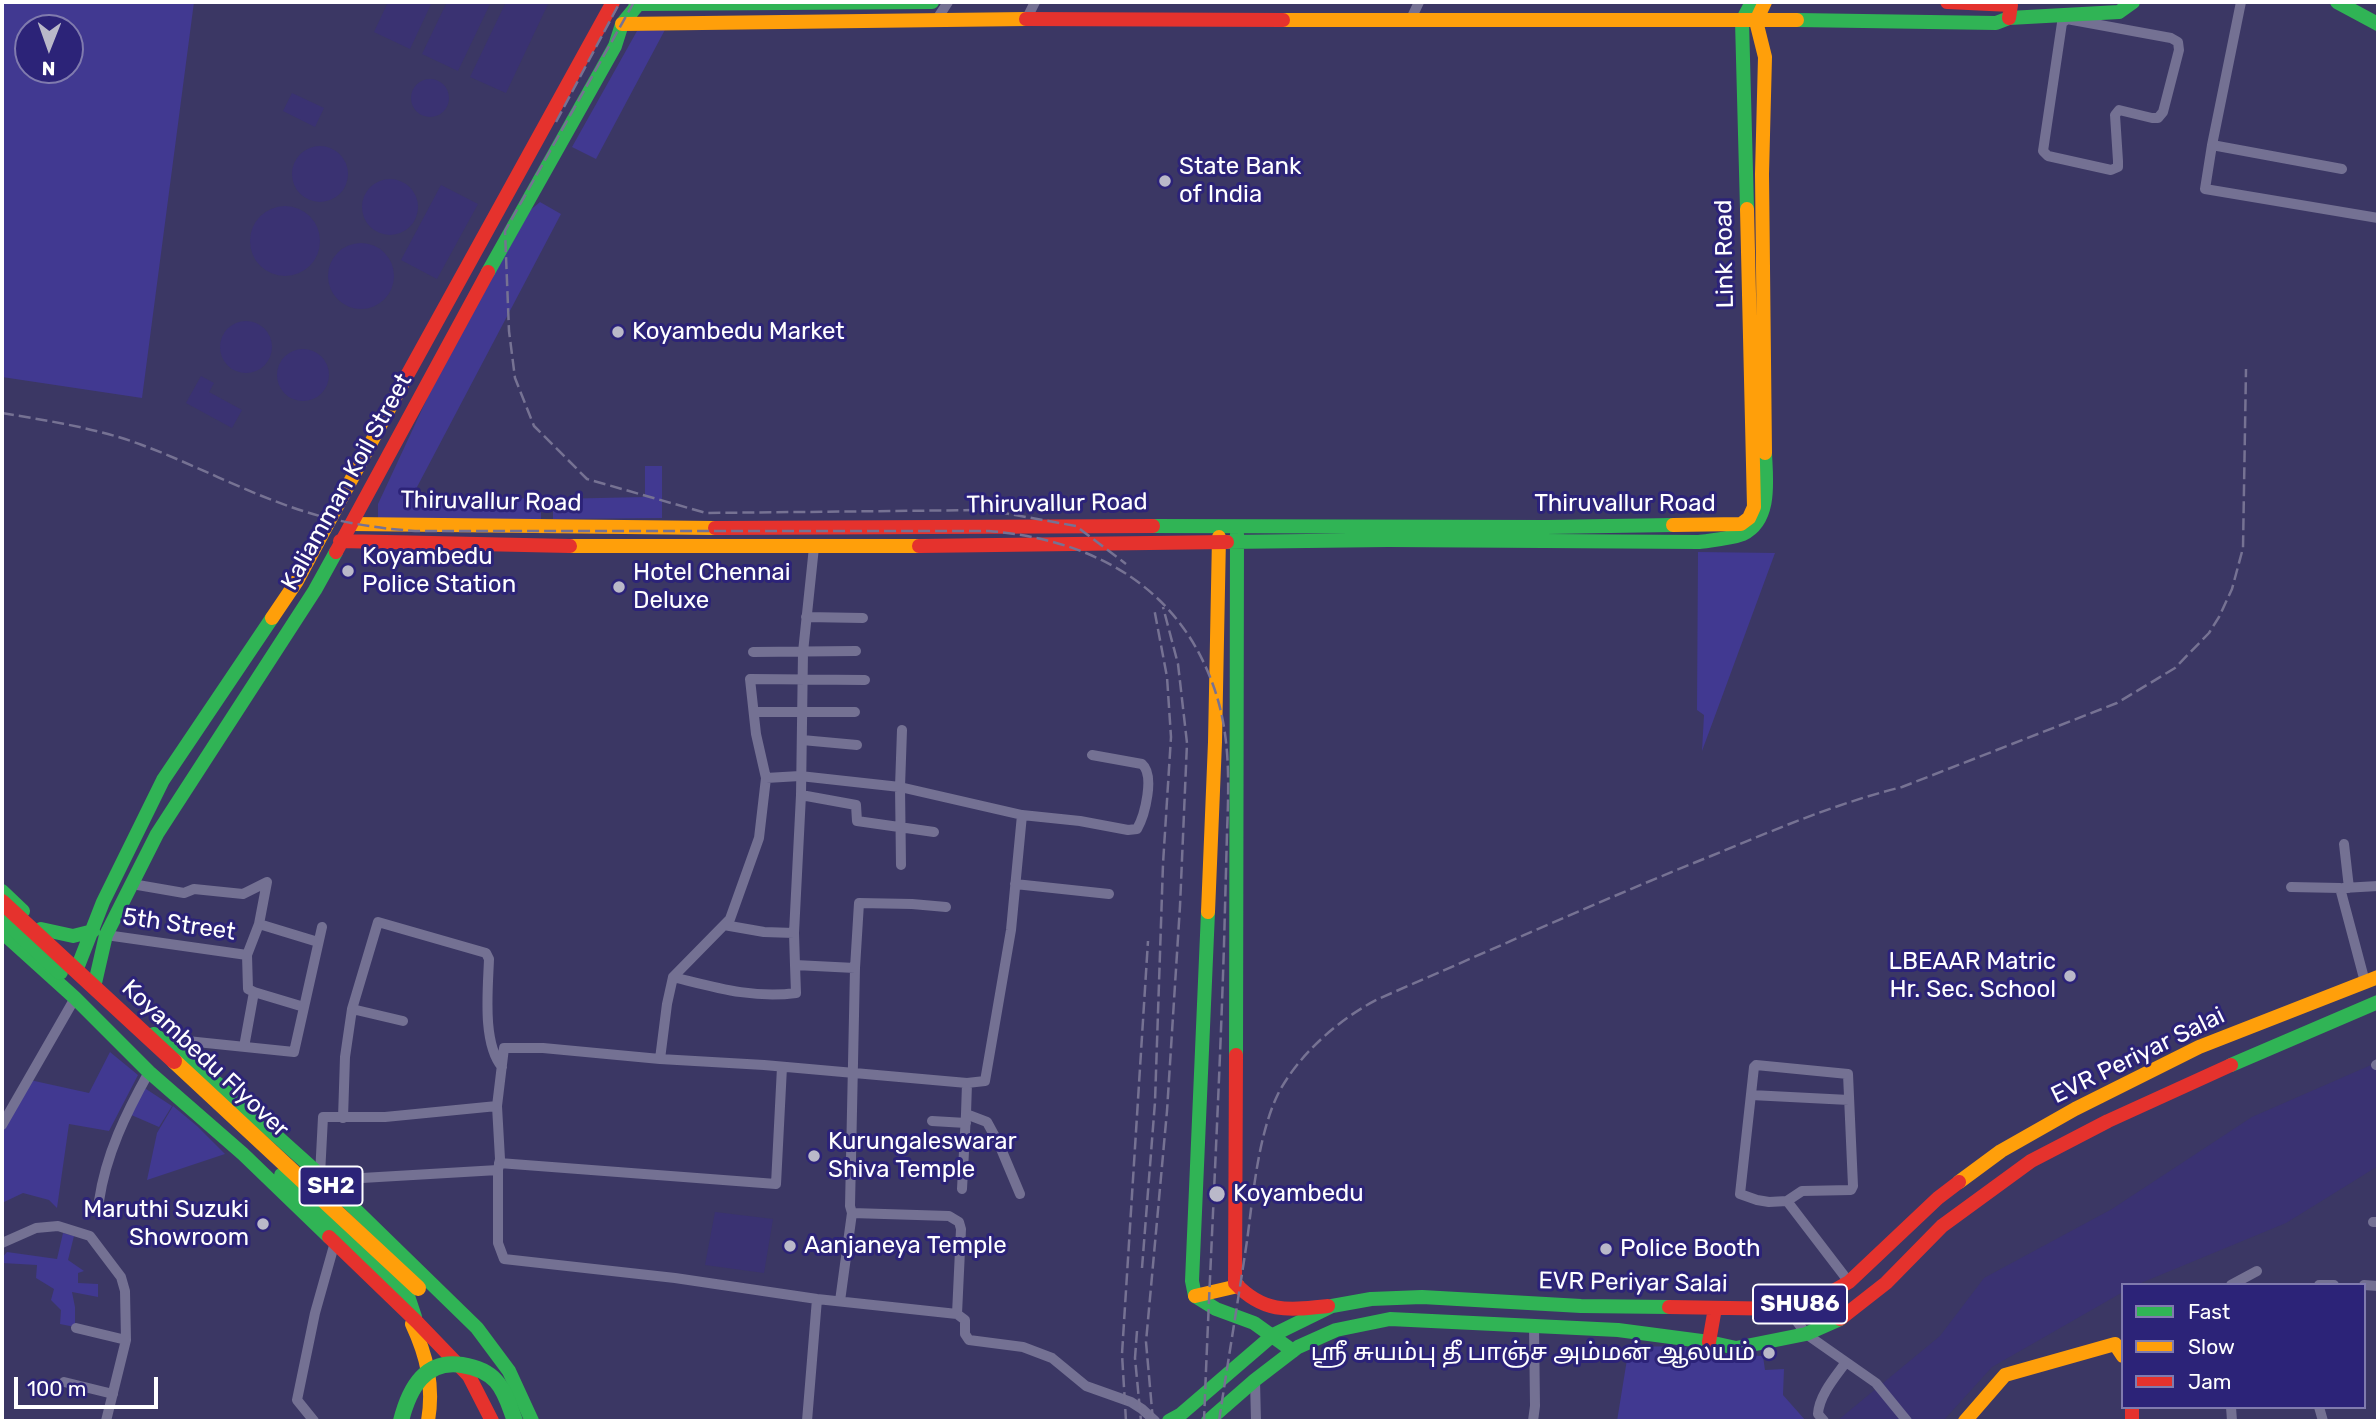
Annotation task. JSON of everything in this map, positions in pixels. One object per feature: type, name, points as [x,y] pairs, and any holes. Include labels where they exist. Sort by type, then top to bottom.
[{"type":"main road","points":[[638,2],[929,2]]},
{"type":"main road","name":"Kaliamman Koil Street","points":[[99,933],[132,884],[157,834],[315,590],[536,184],[615,46],[622,24],[638,2]]},
{"type":"main road","name":"Link Road","points":[[1752,2],[1749,21],[1754,507]]},
{"type":"main road","points":[[1749,21],[1765,2]]},
{"type":"main road","points":[[1947,2],[2011,5],[2009,18]]},
{"type":"main road","points":[[2337,2],[2378,24]]},
{"type":"main road","points":[[611,4],[622,24],[937,19],[1996,23],[2009,18],[2091,17],[2119,12],[2127,6]]},
{"type":"main road","name":"Kaliamman Koil Street","points":[[95,983],[103,902],[163,779],[297,581],[611,4]]},
{"type":"main road","points":[[340,541],[541,546],[814,547],[1388,540],[1699,542],[1748,532],[1756,525],[1766,499],[1762,187],[1765,57],[1749,21]]},
{"type":"main road","name":"Thiruvallur Road","points":[[352,524],[764,529],[1219,525],[1726,526],[1746,522],[1754,507]]},
{"type":"main road","points":[[1219,525],[1216,742],[1192,1281],[1195,1296],[1216,1309],[1254,1323],[1293,1351]]},
{"type":"main road","points":[[1237,525],[1236,1283],[1256,1303],[1280,1309],[1332,1306]]},
{"type":"main road","name":"SH2","points":[[2,891],[95,983],[173,1050],[222,1087],[320,1175],[477,1328],[509,1371],[532,1421]]},
{"type":"main road","name":"Koyambedu Flyover","points":[[2,902],[410,1290]]},
{"type":"main road","name":"Koyambedu Flyover","points":[[2,918],[410,1290],[444,1297]]},
{"type":"main road","points":[[41,929],[64,936],[99,933]]},
{"type":"main road","name":"SH2","points":[[2,932],[75,998],[149,1072],[243,1154],[412,1317],[469,1376],[492,1421]]},
{"type":"main road","points":[[78,966],[99,933]]},
{"type":"main road","name":"EVR Periyar Salai","points":[[1169,1421],[1180,1415],[1273,1335],[1332,1306],[1397,1296],[1581,1306],[1788,1309],[1849,1282],[1938,1198],[2001,1151],[2199,1047],[2372,979]]},
{"type":"main road","name":"EVR Periyar Salai","points":[[1208,1421],[1293,1351],[1336,1329],[1390,1320],[1618,1329],[1736,1348],[1806,1334],[1835,1323],[1858,1306],[1886,1283],[1942,1226],[2031,1161],[2183,1086],[2378,1002]]},
{"type":"main road","points":[[194,1112],[222,1087]]},
{"type":"main road","points":[[1195,1296],[1238,1286]]},
{"type":"main road","name":"Koyambedu Flyover","points":[[410,1290],[408,1296],[412,1317],[426,1356],[431,1382],[432,1406],[428,1421]]},
{"type":"main road","points":[[1709,1342],[1715,1308]]},
{"type":"main road","points":[[1251,1355],[1254,1323]]},
{"type":"main road","points":[[1965,1421],[2005,1375],[2120,1347]]},
{"type":"main road","points":[[401,1421],[404,1403],[412,1386],[424,1373],[440,1364],[461,1364],[482,1369],[499,1385],[515,1421]]},
{"type":"street","points":[[916,20],[929,2]]},
{"type":"street","points":[[937,19],[948,2]]},
{"type":"street","points":[[1026,20],[1035,2]]},
{"type":"street","points":[[1410,21],[1419,2]]},
{"type":"street","points":[[2241,2],[2205,189],[2378,218]]},
{"type":"street","points":[[2127,6],[2138,32]]},
{"type":"street","points":[[2091,17],[2138,32],[2171,38],[2178,42],[2179,50],[2163,112],[2158,118],[2119,110],[2115,114],[2118,167],[2111,170],[2048,156],[2043,151],[2062,23],[2067,19],[2091,17]]},
{"type":"street","points":[[2212,145],[2342,169]]},
{"type":"street","points":[[673,977],[757,996],[796,993],[794,933],[803,652],[814,547]]},
{"type":"street","points":[[806,617],[863,618]]},
{"type":"street","points":[[753,652],[856,650]]},
{"type":"street","points":[[660,1059],[673,977],[730,919],[759,838],[766,778],[750,679],[865,680]]},
{"type":"street","points":[[754,712],[855,712]]},
{"type":"street","points":[[901,866],[902,730]]},
{"type":"street","points":[[802,740],[857,745]]},
{"type":"street","points":[[766,778],[800,776],[900,787],[1022,815],[1080,821],[1128,831],[1136,829],[1146,800],[1149,775],[1147,768],[1142,764],[1092,755]]},
{"type":"street","points":[[800,795],[856,805],[857,821],[934,832]]},
{"type":"street","points":[[1022,815],[1011,930],[985,1081],[967,1083],[543,1048],[504,1048],[497,1106],[498,1243],[504,1259],[957,1314],[965,1320],[965,1334],[969,1340],[1023,1347],[1052,1358],[1086,1386],[1131,1402],[1155,1421]]},
{"type":"street","points":[[2344,844],[2344,888],[2372,979]]},
{"type":"street","points":[[132,884],[184,893],[194,889],[243,894],[267,882],[259,924],[247,955],[248,989],[303,1007]]},
{"type":"street","points":[[1015,884],[1109,894]]},
{"type":"street","points":[[2291,887],[2378,886]]},
{"type":"street","points":[[840,1301],[852,1213],[851,1073],[859,903],[946,907]]},
{"type":"street","points":[[343,1118],[345,1057],[352,1009],[378,922],[486,953],[489,959],[488,1009],[492,1049],[502,1067]]},
{"type":"street","points":[[259,924],[318,942]]},
{"type":"street","points":[[724,925],[764,932],[794,933]]},
{"type":"street","points":[[173,1050],[187,1041],[294,1052],[322,927]]},
{"type":"street","name":"5th Street","points":[[99,933],[247,955]]},
{"type":"street","points":[[795,965],[855,968]]},
{"type":"street","points":[[244,1047],[254,992]]},
{"type":"street","points":[[2,1125],[75,998]]},
{"type":"street","points":[[352,1009],[403,1021]]},
{"type":"street","points":[[1754,1066],[1847,1073],[1849,1100],[1853,1188],[1802,1191],[1787,1201],[1763,1202],[1740,1194],[1754,1066]]},
{"type":"street","points":[[497,1106],[385,1117],[323,1117],[320,1175],[345,1179],[498,1166],[776,1184],[782,1067]]},
{"type":"street","points":[[99,1201],[109,1156],[129,1109],[149,1072]]},
{"type":"street","points":[[962,1189],[967,1083]]},
{"type":"street","points":[[1751,1095],[1849,1100]]},
{"type":"street","points":[[932,1121],[966,1119],[987,1122],[1020,1194]]},
{"type":"street","points":[[1787,1201],[1849,1282]]},
{"type":"street","points":[[852,1213],[949,1216],[959,1222],[961,1229],[957,1314]]},
{"type":"street","points":[[2,1243],[36,1227],[58,1226],[90,1236],[121,1277],[125,1290],[126,1340],[106,1421]]},
{"type":"street","points":[[314,1421],[297,1400],[315,1313],[335,1242]]},
{"type":"street","points":[[2235,1283],[2257,1271]]},
{"type":"street","points":[[807,1421],[817,1299]]},
{"type":"street","points":[[1788,1309],[1806,1334],[1876,1383],[1907,1421]]},
{"type":"street","points":[[1533,1421],[1534,1325]]},
{"type":"street","points":[[76,1328],[126,1340]]},
{"type":"street","points":[[1824,1421],[1818,1414],[1818,1408],[1846,1362]]},
{"type":"street","points":[[1255,1380],[1256,1421]]},
{"type":"street","points":[[64,1382],[113,1394]]},
{"type":"shaded area","points":[[2,2],[194,2],[142,398],[2,377]]},
{"type":"shaded area","points":[[388,2],[432,2],[410,49],[374,32]]},
{"type":"shaded area","points":[[447,2],[491,2],[458,71],[422,54]]},
{"type":"shaded area","points":[[506,2],[549,2],[506,93],[470,77]]},
{"type":"shaded area","points":[[667,26],[596,159],[572,147],[637,31],[641,28]]},
{"type":"shaded area","points":[[430,79],[444,84],[449,98],[444,112],[430,117],[416,112],[411,98],[416,84]]},
{"type":"shaded area","points":[[292,93],[324,108],[315,127],[283,111]]},
{"type":"shaded area","points":[[314,146],[326,146],[340,154],[348,168],[346,185],[340,194],[326,202],[314,202],[297,190],[292,180],[292,168],[304,151]]},
{"type":"shaded area","points":[[390,179],[405,184],[413,192],[418,207],[413,222],[405,230],[390,235],[375,230],[367,222],[362,207],[367,192],[375,184]]},
{"type":"shaded area","points":[[441,185],[478,204],[437,279],[401,260]]},
{"type":"shaded area","points":[[540,202],[561,214],[417,487],[423,500],[541,498],[541,520],[378,522],[378,504],[505,231]]},
{"type":"shaded area","points":[[285,206],[304,212],[314,222],[320,241],[314,260],[304,270],[285,276],[266,270],[256,260],[250,241],[256,222],[266,212]]},
{"type":"shaded area","points":[[361,243],[374,246],[384,253],[391,263],[394,276],[391,289],[384,299],[374,306],[361,309],[348,306],[338,299],[331,289],[328,276],[331,263],[338,253],[348,246]]},
{"type":"shaded area","points":[[246,321],[256,323],[264,329],[270,337],[270,357],[264,365],[256,371],[246,373],[236,371],[228,365],[222,357],[220,347],[222,337],[228,329],[236,323]]},
{"type":"shaded area","points":[[303,349],[313,351],[321,357],[327,365],[327,385],[321,393],[313,399],[303,401],[293,399],[285,393],[279,385],[277,375],[279,365],[285,357],[293,351]]},
{"type":"shaded area","points":[[201,376],[214,383],[209,392],[242,410],[232,428],[186,403]]},
{"type":"shaded area","points":[[645,466],[662,466],[662,518],[553,519],[553,499],[645,497]]},
{"type":"shaded area","points":[[1698,552],[1775,553],[1702,751],[1704,715],[1697,710]]},
{"type":"shaded area","points":[[110,1052],[138,1075],[109,1131],[69,1124],[57,1208],[49,1200],[23,1193],[2,1203],[2,1131],[30,1080],[89,1093]]},
{"type":"shaded area","points":[[2378,1062],[2378,1166],[2286,1223],[2141,1283],[2121,1283],[2121,1293],[1992,1367],[1943,1421],[1837,1421],[1940,1336],[1984,1278],[2112,1209],[2252,1117]]},
{"type":"shaded area","points":[[143,1087],[172,1106],[159,1127],[129,1114]]},
{"type":"shaded area","points":[[173,1106],[225,1154],[147,1180],[157,1133]]},
{"type":"shaded area","points":[[715,1212],[773,1219],[764,1273],[705,1265]]},
{"type":"shaded area","points":[[63,1233],[74,1236],[68,1260],[84,1271],[78,1273],[78,1283],[98,1284],[98,1297],[72,1292],[75,1327],[60,1324],[61,1310],[51,1300],[54,1289],[36,1278],[37,1265],[2,1263],[7,1252],[57,1259]]},
{"type":"shaded area","points":[[1682,1346],[1708,1354],[1763,1356],[1765,1370],[1784,1369],[1783,1395],[1806,1421],[1617,1421],[1629,1347]]},
{"type":"railway","points":[[556,122],[620,2]]},
{"type":"railway","points":[[634,2],[505,231],[509,331],[515,378],[534,426],[587,479],[706,513],[987,510],[1076,526],[1126,564]]},
{"type":"railway","points":[[1219,1421],[1261,1147],[1278,1094],[1308,1052],[1334,1028],[1378,999],[1782,827],[1902,787],[2117,703],[2175,668],[2209,633],[2219,617],[2232,589],[2243,548],[2246,369]]},
{"type":"railway","points":[[2,413],[125,439],[275,501],[320,516],[367,526],[415,531],[989,531],[1025,536],[1092,555],[1122,571],[1149,591],[1173,615],[1194,643],[1217,696],[1227,754],[1222,1005],[1204,1421]]},
{"type":"railway","points":[[1153,1421],[1146,1342],[1167,1111],[1187,743],[1178,664],[1163,607]]},
{"type":"railway","points":[[1142,1268],[1155,1102],[1163,864],[1171,737],[1167,677],[1154,608]]},
{"type":"railway","points":[[1126,1421],[1122,1354],[1148,941]]},
{"type":"railway","points":[[1137,1331],[1135,1358],[1141,1421]]},
{"type":"traffic: fast","points":[[635,2],[932,2]]},
{"type":"traffic: fast","points":[[488,272],[615,46],[622,24],[640,2]]},
{"type":"traffic: fast","points":[[1747,209],[1742,21],[1752,2]]},
{"type":"traffic: fast","points":[[1797,20],[1996,23],[2009,18],[2119,12],[2133,2]]},
{"type":"traffic: fast","points":[[2337,2],[2378,24]]},
{"type":"traffic: fast","points":[[1227,542],[1699,542],[1727,538],[1743,534],[1759,519],[1765,498],[1765,453]]},
{"type":"traffic: fast","points":[[1153,526],[1673,525]]},
{"type":"traffic: fast","points":[[1236,1055],[1237,534]]},
{"type":"traffic: fast","points":[[95,983],[106,935],[157,834],[315,590],[336,552]]},
{"type":"traffic: fast","points":[[78,966],[103,902],[163,780],[272,618]]},
{"type":"traffic: fast","points":[[2,891],[23,911]]},
{"type":"traffic: fast","points":[[1208,912],[1192,1281],[1195,1296],[1216,1309],[1254,1323],[1293,1351]]},
{"type":"traffic: fast","points":[[2,917],[60,972]]},
{"type":"traffic: fast","points":[[41,929],[73,936],[93,931]]},
{"type":"traffic: fast","points":[[2,932],[75,998],[149,1072],[243,1154],[329,1237]]},
{"type":"traffic: fast","points":[[2231,1065],[2378,1002]]},
{"type":"traffic: fast","points":[[154,1034],[222,1087],[320,1175],[477,1328],[509,1371],[532,1421]]},
{"type":"traffic: fast","points":[[281,1175],[408,1296],[415,1317]]},
{"type":"traffic: fast","points":[[1169,1421],[1180,1415],[1273,1335],[1332,1306],[1371,1299],[1422,1297],[1581,1306],[1669,1307]]},
{"type":"traffic: fast","points":[[1208,1421],[1298,1347],[1336,1330],[1390,1319],[1618,1330],[1736,1348],[1806,1334],[1840,1319]]},
{"type":"traffic: fast","points":[[401,1421],[409,1398],[421,1379],[438,1367],[449,1364],[476,1368],[492,1378],[505,1395],[515,1421]]},
{"type":"traffic: slow","points":[[1765,2],[1756,21],[1765,57],[1762,174],[1765,453]]},
{"type":"traffic: slow","points":[[622,24],[1026,19]]},
{"type":"traffic: slow","points":[[1283,20],[1797,20]]},
{"type":"traffic: slow","points":[[1673,525],[1741,524],[1749,518],[1754,507],[1747,209]]},
{"type":"traffic: slow","points":[[272,618],[297,581],[404,381]]},
{"type":"traffic: slow","points":[[352,524],[715,528]]},
{"type":"traffic: slow","points":[[1208,912],[1219,537]]},
{"type":"traffic: slow","points":[[570,546],[919,546]]},
{"type":"traffic: slow","points":[[1959,1182],[2001,1151],[2075,1109],[2199,1047],[2378,977]]},
{"type":"traffic: slow","points":[[174,1061],[418,1288]]},
{"type":"traffic: slow","points":[[1195,1296],[1238,1286]]},
{"type":"traffic: slow","points":[[412,1324],[422,1348],[430,1383],[428,1421]]},
{"type":"traffic: slow","points":[[1965,1421],[2005,1375],[2115,1344],[2121,1353]]},
{"type":"traffic: jam","points":[[404,381],[613,2]]},
{"type":"traffic: jam","points":[[1947,2],[2011,5],[2009,18]]},
{"type":"traffic: jam","points":[[1026,19],[1283,20]]},
{"type":"traffic: jam","points":[[336,552],[488,272]]},
{"type":"traffic: jam","points":[[715,528],[1153,526]]},
{"type":"traffic: jam","points":[[340,541],[570,546]]},
{"type":"traffic: jam","points":[[919,546],[1227,542]]},
{"type":"traffic: jam","points":[[2,902],[174,1061]]},
{"type":"traffic: jam","points":[[1236,1055],[1235,1283],[1256,1300],[1278,1308],[1328,1306]]},
{"type":"traffic: jam","points":[[1840,1319],[1886,1283],[1942,1226],[2031,1161],[2108,1121],[2231,1065]]},
{"type":"traffic: jam","points":[[1669,1307],[1788,1309],[1826,1295],[1849,1282],[1938,1198],[1959,1182]]},
{"type":"traffic: jam","points":[[329,1237],[469,1376],[492,1421]]},
{"type":"traffic: jam","points":[[1709,1342],[1715,1308]]},
{"type":"traffic: jam","points":[[2132,1409],[2132,1421]]},
{"type":"place","name":"State Bank of India","points":[[1165,181]]},
{"type":"place","name":"Koyambedu Market","points":[[618,332]]},
{"type":"place","name":"Koyambedu Police Station","points":[[348,571]]},
{"type":"place","name":"Hotel Chennai Deluxe","points":[[619,587]]},
{"type":"place","name":"LBEAAR Matric Hr. Sec. School","points":[[2070,976]]},
{"type":"place","name":"Kurungaleswarar Shiva Temple","points":[[814,1156]]},
{"type":"place","name":"Koyambedu","points":[[1217,1194]]},
{"type":"place","name":"Maruthi Suzuki Showroom","points":[[263,1224]]},
{"type":"place","name":"Aanjaneya Temple","points":[[790,1246]]},
{"type":"place","name":"Police Booth","points":[[1606,1249]]},
{"type":"place","name":"ஶ்ரீ சுயம்பு தீ பாஞ்ச அம்மன் ஆலயம்","points":[[1769,1353]]}]
